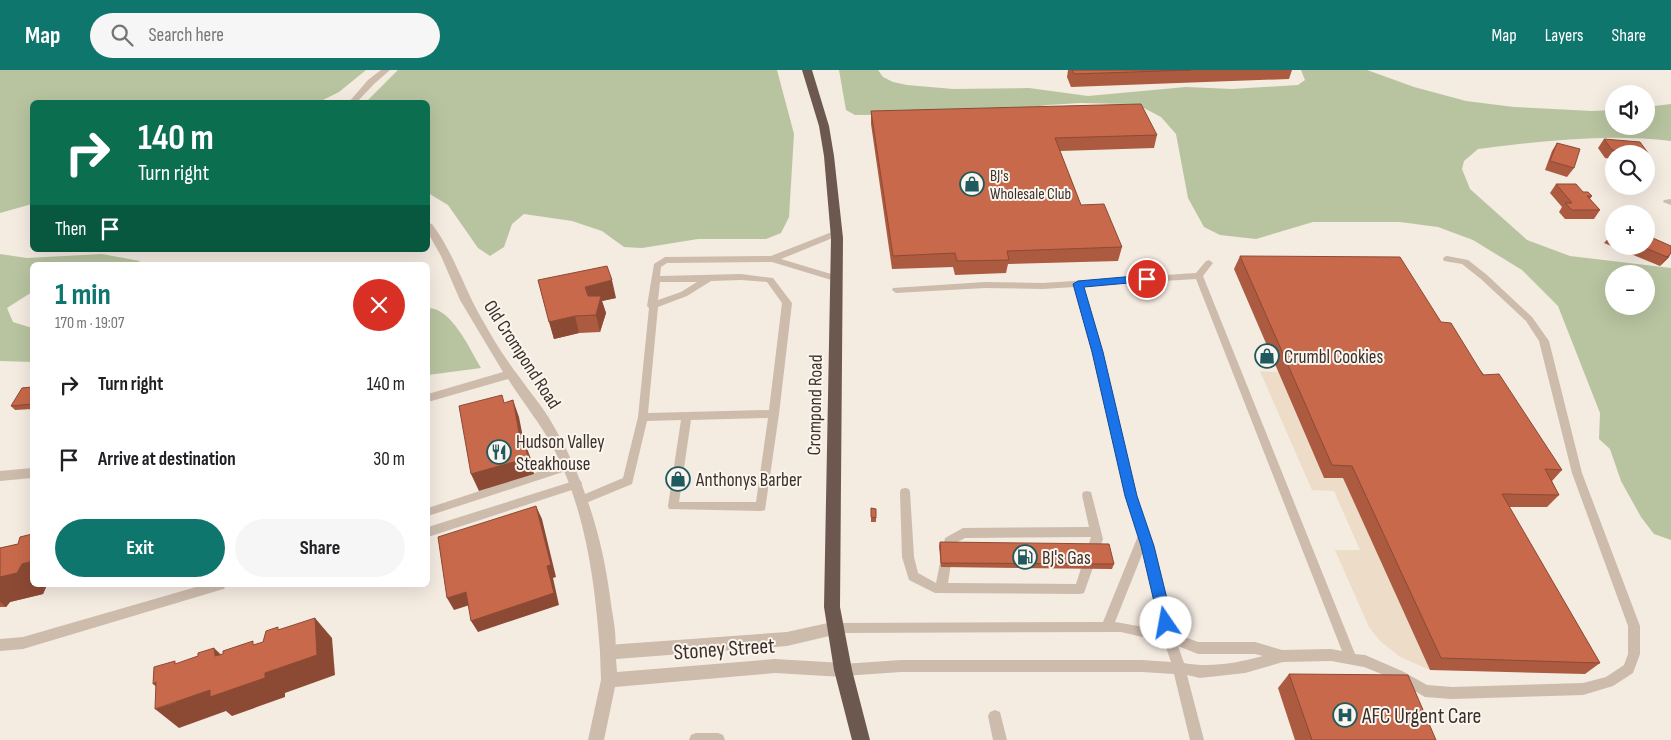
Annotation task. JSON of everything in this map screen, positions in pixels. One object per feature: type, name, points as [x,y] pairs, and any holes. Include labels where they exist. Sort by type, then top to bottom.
[{"type":"highway","name":"Crompond Road","points":[[807,70],[824,126],[837,233],[838,279],[832,598],[843,670],[861,740]]},
{"type":"street","points":[[355,100],[371,82],[386,70]]},
{"type":"street","name":"Old Crompond Road","points":[[430,229],[446,257],[470,308],[511,374],[545,421],[577,484],[593,535],[601,580],[608,652],[610,680],[596,740]]},
{"type":"street","points":[[430,397],[511,374]]},
{"type":"street","points":[[0,476],[30,473]]},
{"type":"street","name":"Stoney Street","points":[[608,652],[787,639],[837,628]]},
{"type":"street","name":"Stoney Street","points":[[610,680],[774,666],[843,670]]},
{"type":"lane","points":[[772,259],[837,233]]},
{"type":"lane","points":[[582,500],[628,481],[643,416],[657,266],[665,260],[772,259],[838,279]]},
{"type":"lane","points":[[843,670],[899,666],[1142,666],[1179,668],[1200,672],[1245,667],[1283,656],[1331,655],[1366,661],[1398,675],[1425,691],[1460,692],[1582,689],[1608,682],[1628,669],[1634,654],[1634,626],[1577,473],[1544,341],[1529,319],[1484,277],[1465,262],[1447,259]]},
{"type":"lane","points":[[1200,276],[1209,263]]},
{"type":"lane","points":[[655,279],[676,281],[752,276],[770,280],[787,303],[761,506],[673,506],[687,414]]},
{"type":"lane","points":[[1200,276],[1351,658]]},
{"type":"lane","points":[[896,290],[985,285],[1043,286],[1200,276]]},
{"type":"lane","points":[[652,306],[684,294],[708,279]]},
{"type":"lane","points":[[1078,284],[1097,352],[1131,496],[1144,535],[1168,637],[1179,668],[1197,740]]},
{"type":"lane","points":[[643,416],[774,414]]},
{"type":"lane","points":[[430,511],[568,466]]},
{"type":"lane","points":[[430,531],[577,484]]},
{"type":"lane","points":[[905,492],[908,557],[913,576],[935,588],[1080,589],[1097,539],[1087,495]]},
{"type":"lane","points":[[941,588],[950,541],[963,533],[1096,532]]},
{"type":"lane","points":[[1106,628],[1144,535]]},
{"type":"lane","points":[[0,645],[23,643],[213,587]]},
{"type":"lane","points":[[837,628],[1122,627],[1168,637],[1198,648],[1255,648],[1283,656]]},
{"type":"lane","points":[[995,716],[1000,740]]},
{"type":"lane","points":[[696,740],[718,740]]},
{"type":"green space","points":[[0,70],[366,70],[339,92],[323,100],[30,100],[30,205],[0,213]]},
{"type":"green space","points":[[398,70],[777,70],[794,134],[789,217],[781,233],[766,239],[698,239],[642,248],[624,247],[602,231],[572,221],[524,214],[512,224],[504,247],[490,256],[478,248],[448,205],[430,194],[430,100],[368,100]]},
{"type":"green space","points":[[839,70],[878,70],[883,77],[893,82],[907,85],[953,89],[1029,88],[1088,96],[1186,87],[1232,89],[1298,85],[1305,80],[1301,70],[1367,70],[1414,87],[1466,101],[1514,107],[1605,110],[1605,135],[1655,135],[1655,106],[1671,104],[1671,141],[1599,138],[1478,149],[1464,161],[1462,169],[1470,189],[1527,240],[1570,256],[1646,265],[1605,265],[1605,315],[1655,315],[1655,266],[1671,268],[1671,540],[1654,534],[1641,517],[1621,481],[1610,449],[1599,439],[1600,413],[1558,306],[1522,270],[1473,240],[1438,227],[1400,222],[1313,222],[1256,239],[1220,235],[1204,227],[1188,198],[1176,134],[1161,117],[1140,106],[1080,103],[975,114],[855,115],[846,110]]},
{"type":"green space","points":[[0,254],[27,258],[102,254],[140,261],[30,262],[30,293],[7,308],[13,322],[30,327],[30,362],[0,361]]},
{"type":"green space","points":[[430,308],[437,310],[452,322],[466,341],[481,368],[430,375]]},
{"type":"shaded area","points":[[1260,371],[1278,372],[1324,478],[1343,478],[1430,670],[1400,657],[1380,641],[1369,627],[1335,550],[1360,550],[1334,491],[1312,490]]},
{"type":"building","points":[[1072,70],[1191,70],[1074,74]]},
{"type":"building","name":"BJ's Wholesale Club","points":[[1141,104],[1157,135],[1055,138],[1081,205],[1104,204],[1122,247],[1007,251],[1009,260],[957,261],[955,253],[893,256],[871,111]]},
{"type":"building","points":[[1604,139],[1640,142],[1642,145],[1608,145]]},
{"type":"building","points":[[1557,143],[1580,149],[1574,168],[1550,161]]},
{"type":"building","points":[[1556,184],[1576,184],[1583,192],[1588,192],[1592,196],[1587,196],[1600,210],[1572,210],[1565,203],[1572,203]]},
{"type":"building","points":[[1655,239],[1671,246],[1671,253],[1667,257],[1655,252]]},
{"type":"building","points":[[1240,256],[1400,257],[1441,322],[1451,323],[1483,375],[1499,374],[1562,470],[1545,469],[1559,495],[1502,494],[1600,663],[1441,658],[1352,466],[1332,465]]},
{"type":"building","points":[[607,266],[612,280],[585,287],[588,296],[601,296],[596,315],[575,316],[549,322],[538,280]]},
{"type":"building","points":[[30,387],[30,404],[11,406],[22,388]]},
{"type":"building","name":"Hudson Valley Steakhouse","points":[[502,395],[504,403],[513,400],[521,444],[525,443],[528,458],[471,474],[459,406]]},
{"type":"building","points":[[536,506],[551,565],[547,566],[554,593],[471,621],[466,592],[447,598],[438,537]]},
{"type":"building","points":[[871,508],[876,509],[876,518],[871,517]]},
{"type":"building","points":[[30,534],[30,562],[22,564],[17,573],[0,577],[0,548],[18,544],[20,537]]},
{"type":"building","name":"BJ's Gas","points":[[940,542],[1109,544],[1114,564],[941,563]]},
{"type":"building","points":[[315,618],[317,655],[265,673],[265,678],[210,697],[210,690],[155,709],[156,682],[153,684],[154,667],[175,661],[175,664],[214,648],[215,656],[223,654],[223,651],[253,641],[253,645],[263,642],[266,631],[278,627],[278,630]]},
{"type":"building","name":"AFC Urgent Care","points":[[1289,674],[1408,675],[1436,740],[1312,740]]},
{"type":"place","name":"BJ's Wholesale Club","points":[[972,184]]},
{"type":"place","name":"Crumbl Cookies","points":[[1267,356]]},
{"type":"place","name":"Hudson Valley Steakhouse","points":[[499,452]]},
{"type":"place","name":"Anthonys Barber","points":[[678,479]]},
{"type":"place","name":"BJ's Gas","points":[[1025,557]]},
{"type":"place","name":"AFC Urgent Care","points":[[1345,715]]},
{"type":"route","points":[[1147,279],[1078,284],[1097,352],[1131,496],[1147,546],[1166,623]]}]
